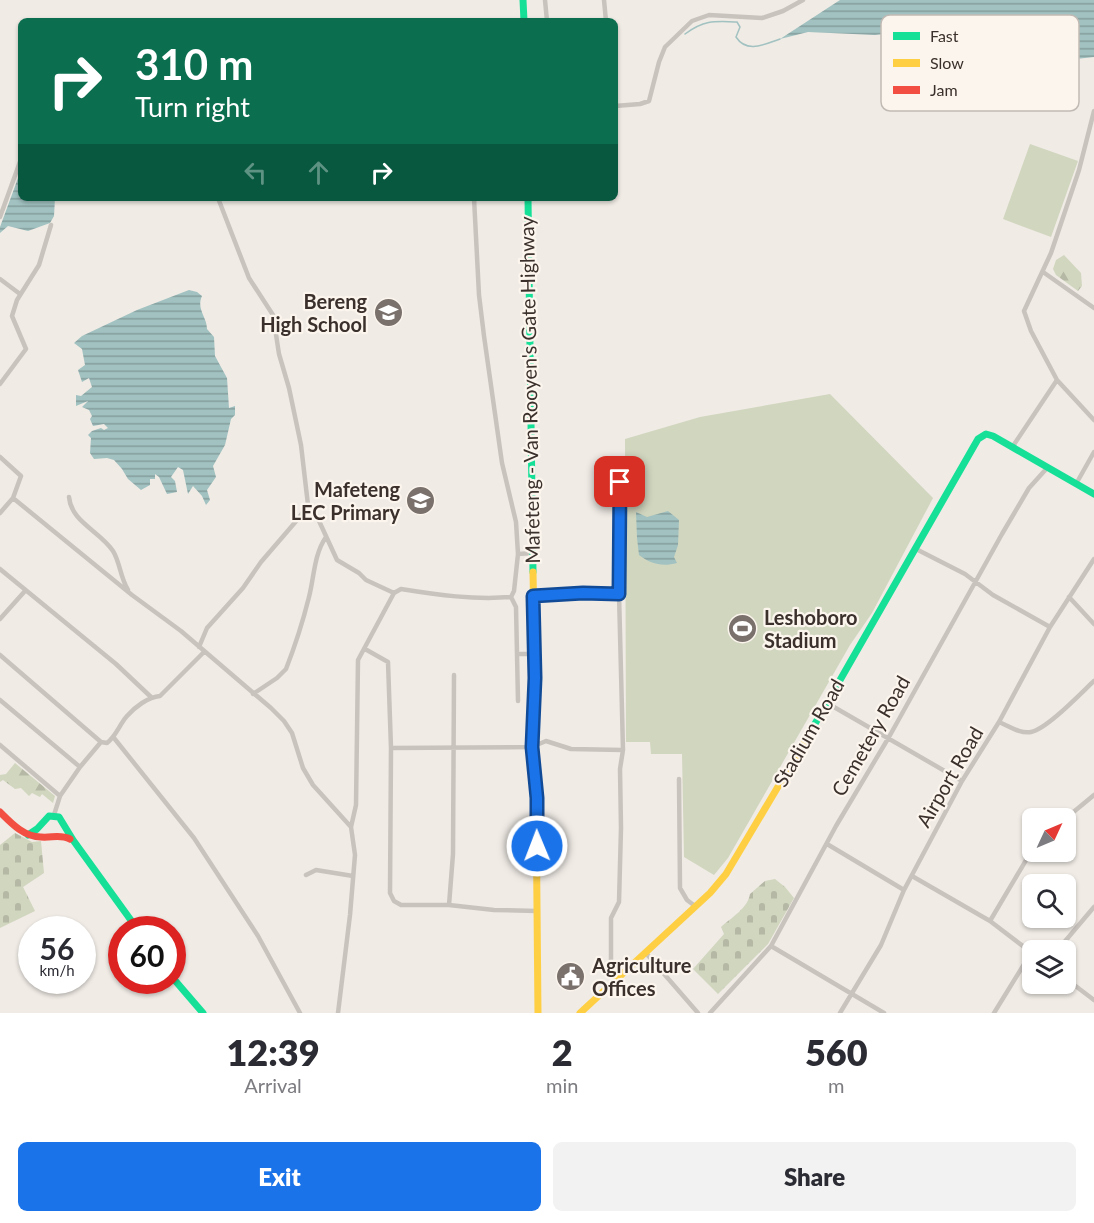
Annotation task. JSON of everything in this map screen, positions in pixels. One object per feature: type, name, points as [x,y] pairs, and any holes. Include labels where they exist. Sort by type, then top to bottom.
[{"type":"street","points":[[523,0],[524,18]]},
{"type":"street","points":[[545,0],[548,18]]},
{"type":"street","points":[[604,0],[606,18]]},
{"type":"street","points":[[618,106],[650,101],[665,47],[692,21],[709,15],[762,18],[783,11],[803,0]]},
{"type":"street","points":[[1094,111],[1079,170],[1043,272],[1024,311],[1031,331],[1057,380],[1094,420]]},
{"type":"street","points":[[0,217],[18,167]]},
{"type":"street","points":[[199,646],[207,628],[243,588],[261,562],[308,505],[302,445],[279,354],[273,315],[249,278],[219,201]]},
{"type":"street","points":[[474,201],[479,295],[484,336],[502,463],[516,522],[518,554],[512,597],[516,607],[518,701]]},
{"type":"street","name":"Mafeteng - Van Rooyen's Gate Highway","points":[[528,201],[535,654],[532,747],[537,798],[538,1013]]},
{"type":"street","points":[[0,384],[26,349],[12,316],[20,294],[39,265],[51,225]]},
{"type":"street","points":[[1043,272],[1094,308]]},
{"type":"street","points":[[0,279],[20,294]]},
{"type":"street","points":[[1013,446],[1057,380]]},
{"type":"street","name":"Stadium Road","points":[[580,1013],[695,906],[726,874],[978,439],[986,434],[1013,446],[1094,494]]},
{"type":"street","points":[[1076,484],[1094,452]]},
{"type":"street","points":[[0,457],[21,477],[13,498],[0,513]]},
{"type":"street","points":[[616,978],[612,973],[611,962],[611,918],[619,902],[620,770],[623,750],[619,594],[620,464]]},
{"type":"street","name":"Cemetery Road","points":[[710,1013],[771,946],[1029,488],[1048,467]]},
{"type":"street","points":[[69,497],[74,514],[105,541],[114,553],[122,581],[132,595]]},
{"type":"street","points":[[13,498],[132,595],[199,646],[284,721],[292,733],[303,768],[313,785],[351,827]]},
{"type":"street","points":[[308,505],[314,510],[337,560],[366,580],[393,593]]},
{"type":"street","points":[[253,694],[277,678],[285,669],[309,597],[317,559],[326,537]]},
{"type":"street","points":[[915,549],[942,561],[976,581],[993,595],[1050,627]]},
{"type":"street","points":[[518,554],[533,553]]},
{"type":"street","name":"Airport Road","points":[[840,1013],[881,945],[904,890],[962,781],[999,722],[1050,627],[1094,559]]},
{"type":"street","points":[[0,569],[116,664],[151,697]]},
{"type":"street","points":[[338,1013],[355,855],[351,827],[356,805],[358,660],[393,593],[400,589],[456,597],[489,599],[512,597]]},
{"type":"street","points":[[0,619],[25,591]]},
{"type":"street","points":[[533,596],[583,593],[619,594]]},
{"type":"street","points":[[1069,597],[1094,624]]},
{"type":"street","points":[[365,649],[388,662],[392,748],[390,893],[394,901],[402,905],[449,905],[494,910],[537,911]]},
{"type":"street","points":[[0,655],[101,742],[108,743],[114,738],[127,716],[151,697],[160,696],[165,692],[204,652]]},
{"type":"street","points":[[517,654],[535,654]]},
{"type":"street","points":[[449,905],[453,854],[454,675]]},
{"type":"street","points":[[999,722],[1018,731],[1031,732],[1043,726],[1094,681]]},
{"type":"street","points":[[0,700],[80,767]]},
{"type":"street","points":[[827,703],[962,781]]},
{"type":"street","points":[[114,738],[194,838],[258,936],[300,1013]]},
{"type":"street","points":[[392,748],[532,747],[546,741],[571,749],[623,750]]},
{"type":"street","points":[[54,815],[60,796],[101,742]]},
{"type":"street","points":[[0,745],[60,796]]},
{"type":"street","points":[[679,779],[680,888],[687,900],[695,906]]},
{"type":"street","points":[[1076,810],[1094,795]]},
{"type":"street","points":[[0,812],[28,835],[42,838],[58,835],[73,840]]},
{"type":"street","points":[[28,835],[34,833],[45,817],[54,815],[59,817],[128,916]]},
{"type":"street","points":[[58,835],[63,830],[63,823]]},
{"type":"street","points":[[41,825],[48,836]]},
{"type":"street","points":[[827,844],[904,890]]},
{"type":"street","points":[[990,921],[1025,862]]},
{"type":"street","points":[[306,875],[316,870],[353,876]]},
{"type":"street","points":[[912,876],[990,921],[1022,945]]},
{"type":"street","points":[[1065,940],[1094,908]]},
{"type":"street","points":[[771,946],[884,1013]]},
{"type":"street","points":[[645,952],[698,1013]]},
{"type":"street","points":[[994,1013],[1022,969]]},
{"type":"street","points":[[1076,986],[1094,1000]]},
{"type":"street","points":[[186,993],[203,1013]]},
{"type":"green space","points":[[1030,144],[1078,161],[1051,237],[1003,219]]},
{"type":"green space","points":[[1064,255],[1081,273],[1082,286],[1078,291],[1056,275],[1053,269],[1056,260]]},
{"type":"green space","name":"Leshoboro Stadium","points":[[830,394],[933,498],[872,613],[850,645],[728,858],[714,875],[684,857],[682,754],[651,754],[650,742],[626,742],[625,439],[700,417]]},
{"type":"green space","points":[[15,763],[55,796],[53,803],[42,794],[40,797],[32,793],[29,796],[21,788],[15,789],[3,780],[0,782],[0,775],[6,774]]},
{"type":"green space","points":[[15,833],[32,842],[41,841],[44,873],[23,887],[35,911],[25,916],[18,916],[18,919],[0,928],[0,845]]},
{"type":"green space","points":[[775,879],[794,898],[768,944],[718,994],[693,969],[724,934],[721,927],[743,908],[750,894],[765,881]]},
{"type":"water","points":[[840,0],[1094,0],[1094,57],[1079,59],[1079,15],[881,15],[881,34],[808,32],[780,39]]},
{"type":"water","points":[[18,178],[18,201],[55,201],[54,216],[50,223],[28,231],[8,226],[0,233],[0,227]]},
{"type":"water","points":[[189,290],[202,296],[200,305],[207,329],[214,337],[215,356],[227,378],[229,408],[235,406],[235,415],[231,419],[225,445],[213,466],[216,477],[207,490],[210,500],[206,505],[193,486],[188,494],[183,470],[178,467],[171,477],[175,481],[177,492],[167,494],[159,477],[155,474],[155,479],[150,479],[150,485],[141,490],[128,479],[114,460],[94,459],[90,453],[91,438],[88,435],[92,431],[108,428],[104,424],[93,426],[89,410],[82,407],[88,401],[76,406],[76,395],[81,396],[92,387],[89,378],[82,382],[78,370],[85,365],[82,349],[74,343],[82,336],[137,310]]},
{"type":"water","points":[[668,511],[679,520],[678,545],[674,557],[677,563],[657,564],[639,555],[636,512],[647,517]]},
{"type":"waterway","points":[[685,34],[698,26],[722,21],[737,22],[740,27],[736,37],[745,45],[762,45],[780,39]]},
{"type":"traffic: fast","points":[[523,0],[524,18]]},
{"type":"traffic: fast","points":[[528,201],[533,572]]},
{"type":"traffic: fast","points":[[804,743],[978,439],[986,434],[993,436],[1094,494]]},
{"type":"traffic: fast","points":[[28,835],[49,816],[59,817],[128,916]]},
{"type":"traffic: fast","points":[[186,993],[203,1013]]},
{"type":"traffic: slow","points":[[533,572],[535,678],[532,747],[536,798],[538,1013]]},
{"type":"traffic: slow","points":[[580,1013],[710,893],[726,874],[804,743]]},
{"type":"traffic: jam","points":[[0,812],[18,829],[29,835],[70,839]]},
{"type":"place","name":"Bereng High School","points":[[388,313]]},
{"type":"place","name":"Mafeteng LEC Primary","points":[[421,501]]},
{"type":"place","name":"Leshoboro Stadium","points":[[743,629]]},
{"type":"place","name":"Agriculture Offices","points":[[571,977]]},
{"type":"route","points":[[537,846],[537,798],[532,747],[535,678],[533,596],[583,593],[619,594],[620,482]]}]
